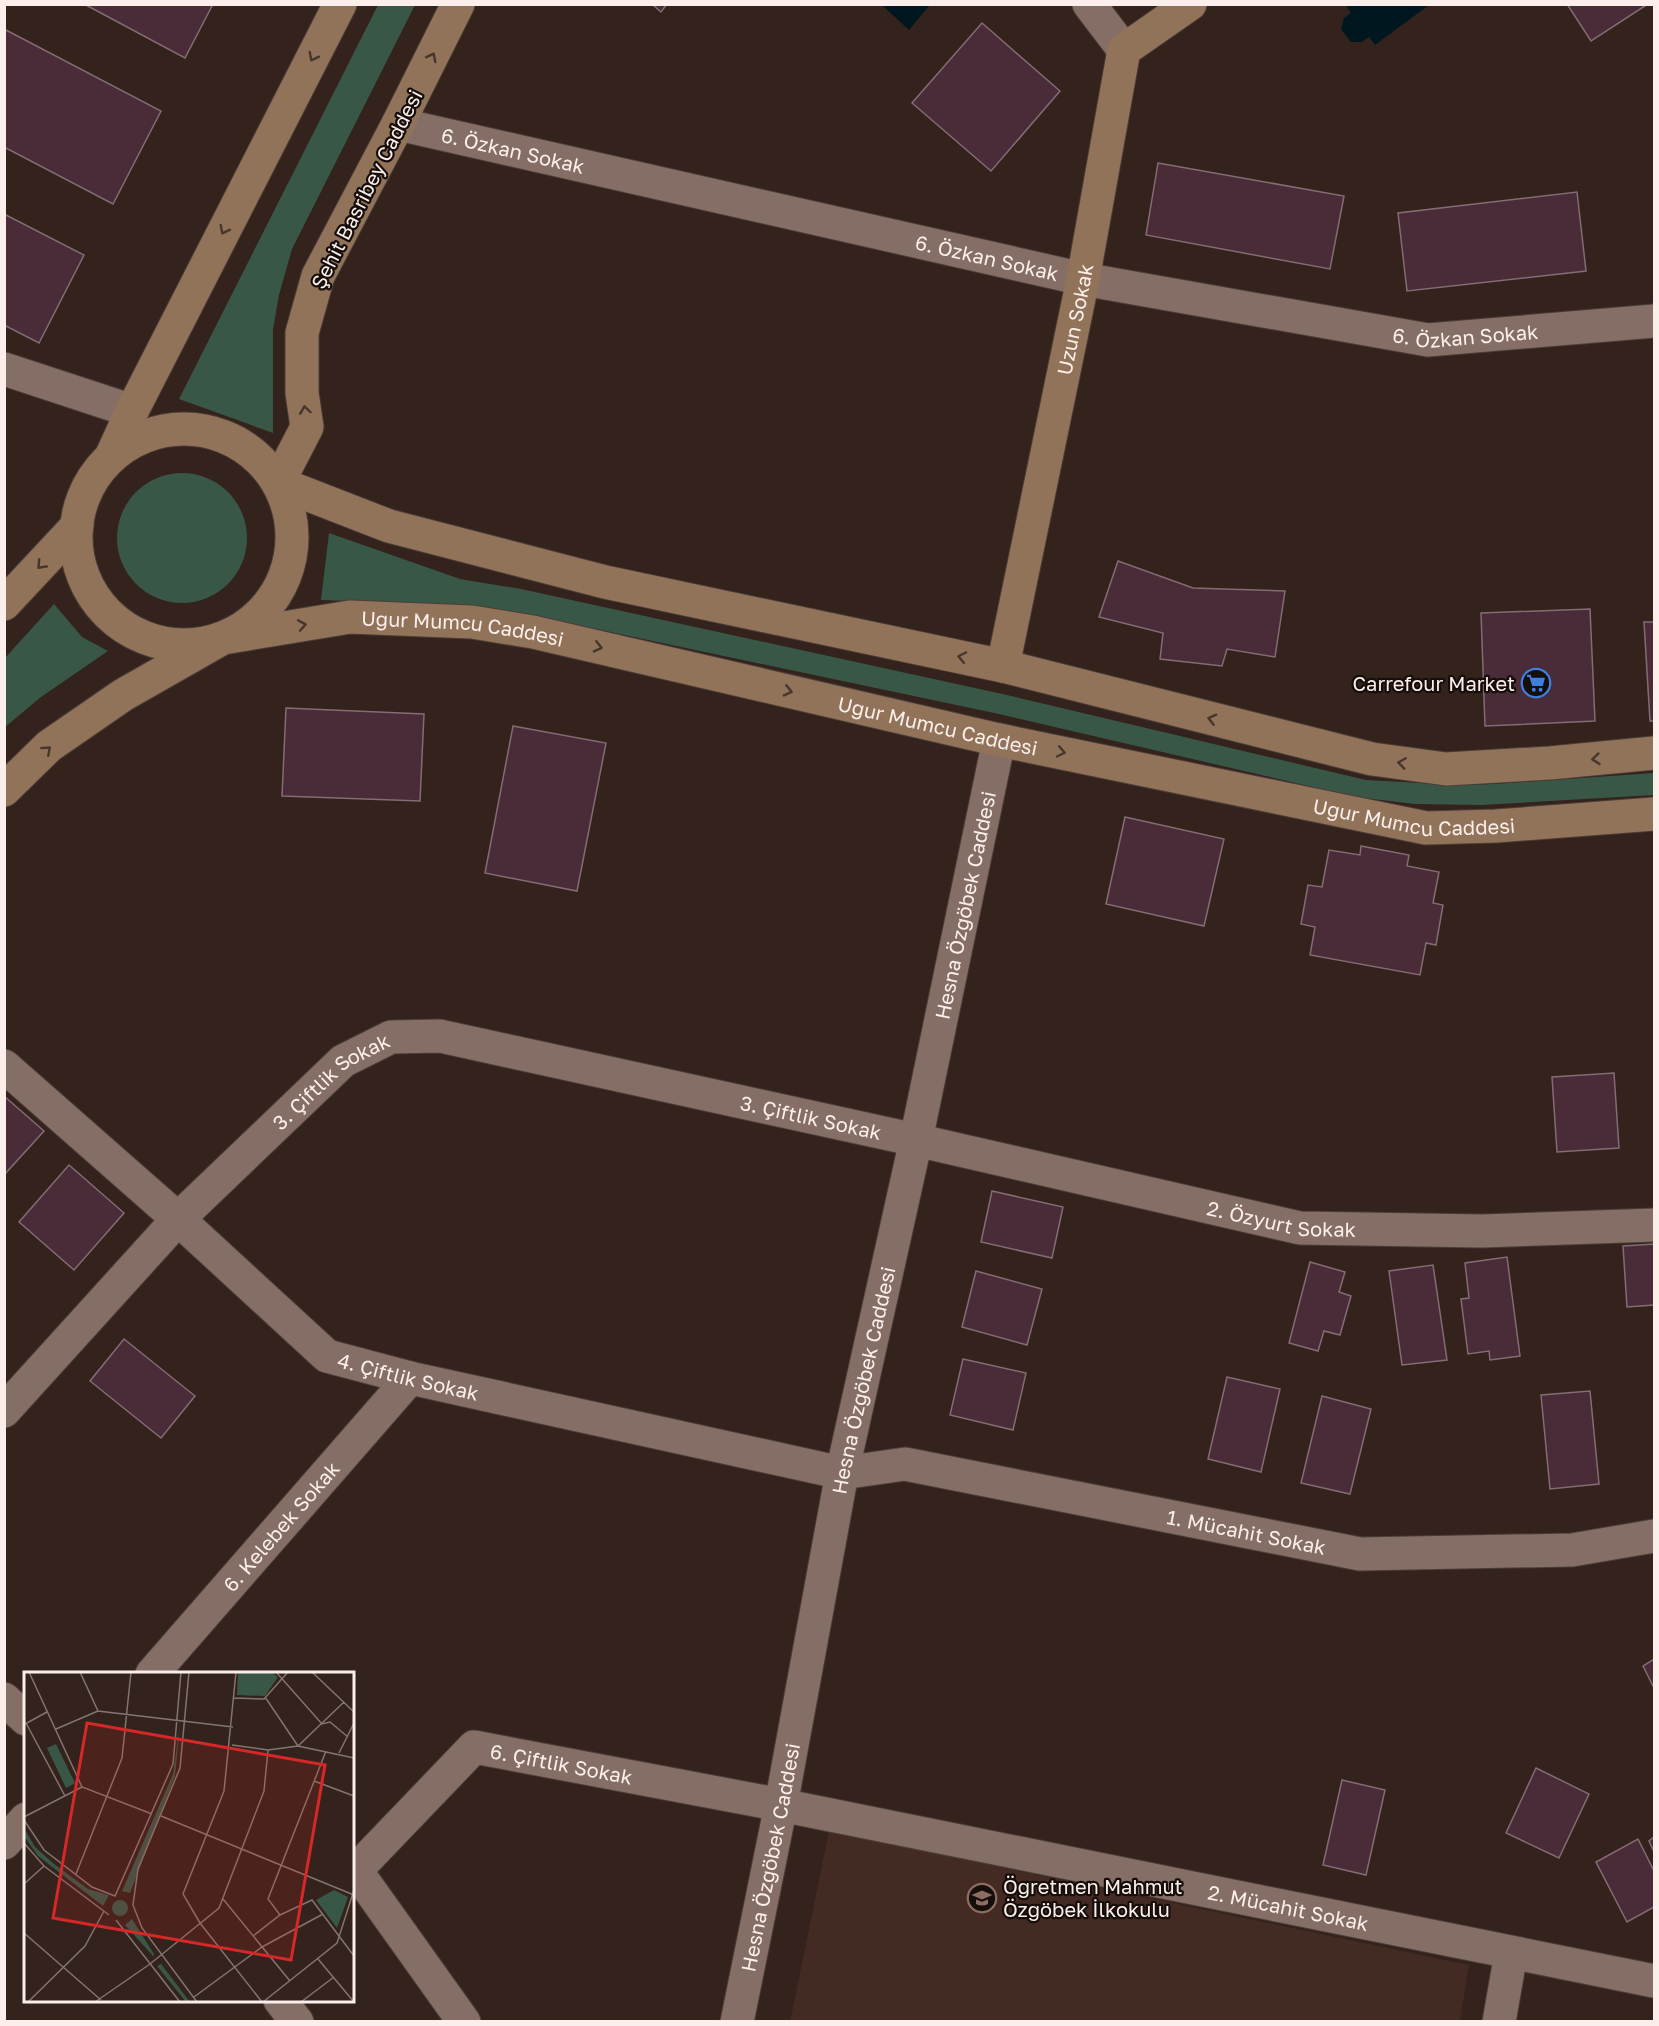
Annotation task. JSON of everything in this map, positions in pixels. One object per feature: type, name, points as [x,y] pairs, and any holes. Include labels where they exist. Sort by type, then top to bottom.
[{"type":"street","points":[[111,457],[132,411],[340,4]]},
{"type":"street","name":"Şehit Basribey Caddesi","points":[[278,483],[307,427],[302,393],[302,333],[318,276],[458,4]]},
{"type":"street","points":[[1089,4],[1124,50],[1190,4]]},
{"type":"street","name":"Uzun Sokak","points":[[1003,666],[1083,279],[1124,50]]},
{"type":"street","name":"6. Özkan Sokak","points":[[398,124],[1083,279],[1428,340],[1654,321]]},
{"type":"street","points":[[4,369],[132,411]]},
{"type":"street","points":[[4,790],[49,746],[123,695],[244,628],[262,613],[277,594],[286,573],[292,550],[292,527],[287,504],[278,483],[266,465],[250,450],[231,439],[211,432],[190,428],[147,435],[128,444],[111,457],[88,488],[80,507],[77,526],[79,559],[90,590],[103,608],[119,623],[137,634],[158,642],[180,646],[202,644],[223,638]]},
{"type":"street","points":[[278,483],[389,526],[605,582],[1003,666],[1372,759],[1446,769],[1550,763],[1654,753]]},
{"type":"street","points":[[4,604],[77,526]]},
{"type":"street","name":"Uğur Mumcu Caddesi","points":[[223,638],[350,617],[472,622],[533,632],[999,740],[1426,828],[1496,826],[1654,814]]},
{"type":"street","name":"Hesna Özgöbek Caddesi","points":[[737,2022],[781,1805],[842,1473],[916,1140],[999,740]]},
{"type":"street","name":"3. Çiftlik Sokak","points":[[4,1411],[178,1219],[343,1061],[391,1037],[440,1036],[916,1140]]},
{"type":"street","name":"4. Çiftlik Sokak","points":[[4,1066],[178,1219],[327,1356],[410,1378],[842,1473]]},
{"type":"street","name":"2. Özyurt Sokak","points":[[916,1140],[1300,1228],[1482,1231],[1654,1225]]},
{"type":"street","name":"6. Kelebek Sokak","points":[[154,1672],[410,1378]]},
{"type":"street","name":"1. Mücahit Sokak","points":[[842,1473],[905,1464],[1360,1554],[1572,1550],[1654,1536]]},
{"type":"street","points":[[4,1699],[24,1717]]},
{"type":"street","name":"6. Çiftlik Sokak","points":[[355,1867],[474,1747],[781,1805]]},
{"type":"street","name":"2. Mücahit Sokak","points":[[781,1805],[1654,1982]]},
{"type":"street","points":[[4,1843],[24,1821]]},
{"type":"street","points":[[355,1867],[464,2022]]},
{"type":"street","points":[[1498,2022],[1511,1953]]},
{"type":"street","points":[[281,2002],[297,2022]]},
{"type":"shaded area","name":"Öğretmen Mahmut Özgöbek İlkokulu","points":[[829,1831],[1469,1965],[1460,2021],[790,2022]]},
{"type":"green space","points":[[378,5],[415,5],[292,249],[279,295],[273,329],[273,433],[179,399]]},
{"type":"green space","points":[[182,473],[207,478],[228,492],[242,513],[247,538],[242,563],[228,584],[207,598],[182,603],[157,598],[136,584],[122,563],[117,538],[122,513],[136,492],[157,478]]},
{"type":"green space","points":[[329,533],[460,579],[521,589],[1007,695],[1366,780],[1457,785],[1654,773],[1654,795],[1482,805],[1415,804],[1356,797],[999,714],[544,618],[444,604],[321,600]]},
{"type":"green space","points":[[54,604],[82,637],[108,651],[41,697],[5,727],[5,658]]},
{"type":"water","points":[[882,5],[930,5],[909,30]]},
{"type":"water","points":[[1350,5],[1429,5],[1375,45],[1369,37],[1362,42],[1351,42],[1341,29],[1344,18],[1351,13],[1347,7]]},
{"type":"building","points":[[84,4],[213,4],[185,58]]},
{"type":"building","points":[[652,4],[667,4],[661,12]]},
{"type":"building","points":[[1567,4],[1648,4],[1591,41]]},
{"type":"building","points":[[982,23],[1060,91],[991,171],[912,103]]},
{"type":"building","points":[[4,29],[161,111],[113,204],[4,147]]},
{"type":"building","points":[[1158,163],[1344,196],[1330,269],[1146,235]]},
{"type":"building","points":[[1577,192],[1586,271],[1407,291],[1398,213]]},
{"type":"building","points":[[4,214],[84,255],[39,343],[4,325]]},
{"type":"building","points":[[1118,561],[1193,588],[1285,591],[1275,657],[1227,649],[1222,666],[1160,659],[1163,633],[1099,617]]},
{"type":"building","points":[[1590,609],[1595,721],[1485,726],[1481,613]]},
{"type":"building","points":[[1644,622],[1654,622],[1654,721],[1650,721]]},
{"type":"building","points":[[286,708],[424,714],[420,801],[282,796]]},
{"type":"building","points":[[513,726],[606,743],[577,891],[485,873]]},
{"type":"building","points":[[1125,817],[1224,839],[1204,926],[1106,904]]},
{"type":"building","points":[[1361,846],[1409,855],[1407,866],[1439,872],[1433,903],[1443,905],[1436,945],[1426,943],[1420,975],[1310,955],[1315,927],[1301,924],[1308,885],[1322,887],[1329,850],[1360,855]]},
{"type":"building","points":[[1614,1073],[1619,1148],[1557,1152],[1552,1077]]},
{"type":"building","points":[[4,1096],[44,1131],[4,1175]]},
{"type":"building","points":[[69,1165],[124,1213],[74,1270],[19,1222]]},
{"type":"building","points":[[992,1191],[1063,1207],[1052,1258],[981,1242]]},
{"type":"building","points":[[1654,1244],[1654,1305],[1627,1307],[1623,1246]]},
{"type":"building","points":[[1507,1257],[1520,1356],[1490,1360],[1489,1351],[1468,1354],[1461,1299],[1469,1298],[1465,1263]]},
{"type":"building","points":[[1310,1262],[1345,1272],[1339,1292],[1351,1296],[1340,1335],[1324,1331],[1318,1351],[1289,1343]]},
{"type":"building","points":[[1433,1265],[1447,1360],[1402,1365],[1389,1271]]},
{"type":"building","points":[[976,1271],[1042,1289],[1027,1345],[962,1327]]},
{"type":"building","points":[[124,1339],[195,1396],[161,1438],[90,1381]]},
{"type":"building","points":[[963,1359],[1026,1373],[1013,1430],[950,1415]]},
{"type":"building","points":[[1227,1377],[1280,1389],[1261,1472],[1208,1459]]},
{"type":"building","points":[[1590,1391],[1599,1484],[1550,1489],[1541,1395]]},
{"type":"building","points":[[1322,1396],[1371,1409],[1350,1494],[1301,1483]]},
{"type":"building","points":[[1654,1659],[1654,1688],[1643,1666]]},
{"type":"building","points":[[1536,1768],[1589,1794],[1559,1858],[1506,1833]]},
{"type":"building","points":[[1342,1780],[1385,1790],[1366,1875],[1323,1865]]},
{"type":"building","points":[[1654,1837],[1654,1852],[1649,1841]]},
{"type":"building","points":[[1638,1839],[1654,1871],[1654,1907],[1627,1922],[1596,1862]]},
{"type":"place","name":"Carrefour Market","points":[[1536,683]]},
{"type":"place","name":"Öğretmen Mahmut Özgöbek İlkokulu","points":[[982,1898]]}]
